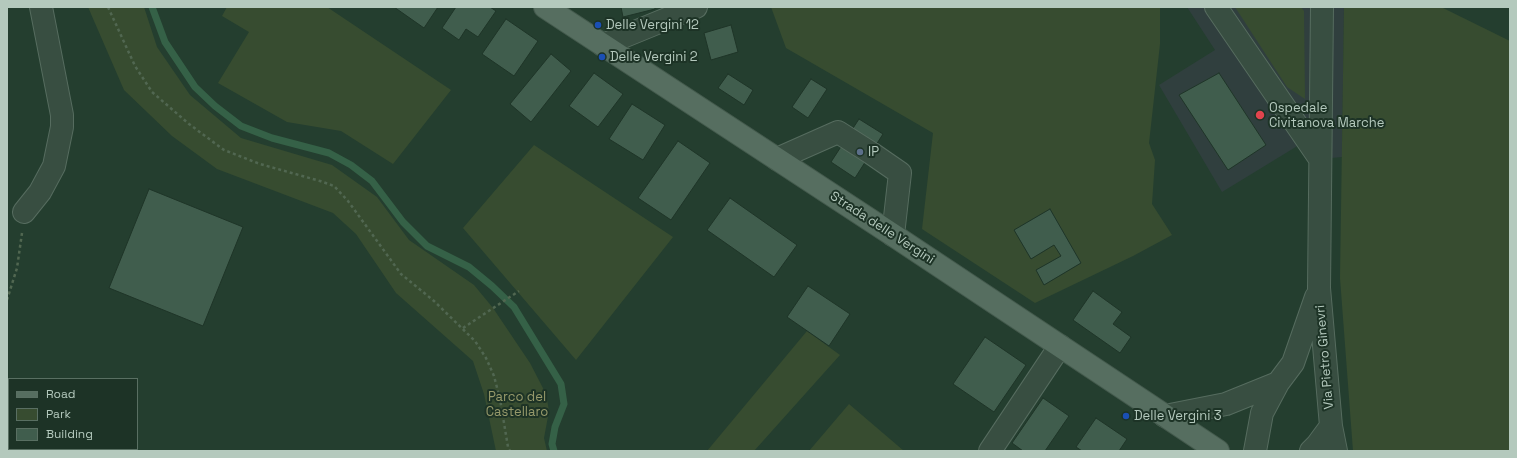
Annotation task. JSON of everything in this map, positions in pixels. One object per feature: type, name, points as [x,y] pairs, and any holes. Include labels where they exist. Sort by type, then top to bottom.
[{"type":"main road","name":"Strada delle Vergini","points":[[545,7],[893,235],[1218,451]]},
{"type":"lane","points":[[24,212],[40,192],[54,166],[62,127],[62,115],[41,7]]},
{"type":"lane","points":[[603,45],[696,7]]},
{"type":"lane","points":[[1216,7],[1320,159]]},
{"type":"lane","name":"Via Pietro Ginevri","points":[[1320,9],[1319,288],[1331,426],[1336,451]]},
{"type":"lane","points":[[777,159],[838,132],[864,149],[900,173],[893,235]]},
{"type":"lane","name":"Via Pietro Ginevri","points":[[1255,451],[1262,414],[1278,383],[1293,363],[1319,288]]},
{"type":"lane","points":[[990,451],[1060,346]]},
{"type":"lane","points":[[1165,416],[1226,404],[1278,383]]},
{"type":"lane","name":"Via Pietro Ginevri","points":[[1311,451],[1331,426]]},
{"type":"path","points":[[108,7],[135,66],[152,92],[189,124],[224,150],[260,164],[320,180],[334,186],[348,201],[402,274],[434,300],[475,341],[486,358],[494,376],[510,451]]},
{"type":"path","points":[[7,300],[17,268],[24,212]]},
{"type":"path","points":[[463,328],[519,291]]},
{"type":"shaded area","name":"Ospedale Civitanova Marche","points":[[1187,7],[1344,7],[1342,157],[1320,159],[1299,145],[1222,192],[1159,85],[1215,50]]},
{"type":"green space","name":"Parco del Castellaro","points":[[88,7],[144,7],[157,47],[190,95],[241,138],[332,165],[377,197],[409,240],[474,285],[493,308],[530,363],[546,394],[549,411],[544,438],[547,451],[496,451],[484,394],[473,361],[396,293],[356,234],[333,213],[217,169],[172,136],[124,90]]},
{"type":"green space","points":[[227,7],[327,7],[451,90],[393,164],[341,131],[287,122],[218,83],[249,32],[222,16]]},
{"type":"green space","points":[[771,7],[1160,7],[1160,44],[1149,143],[1155,160],[1152,204],[1172,235],[1133,256],[1035,303],[922,229],[933,133],[786,48]],"holes":[[[1050,209],[1081,263],[1044,285],[1036,270],[1061,256],[1054,245],[1031,259],[1014,230]]]},
{"type":"green space","points":[[1235,7],[1301,7],[1304,11],[1305,99],[1287,87]]},
{"type":"green space","points":[[1344,7],[1441,7],[1510,41],[1510,451],[1353,451],[1340,278]]},
{"type":"green space","points":[[534,145],[673,237],[576,360],[463,228]]},
{"type":"green space","points":[[807,331],[840,355],[754,451],[707,451]]},
{"type":"green space","points":[[849,404],[904,451],[809,451]]},
{"type":"building","points":[[394,7],[438,7],[424,28]]},
{"type":"building","points":[[456,7],[490,7],[496,11],[478,37],[466,29],[459,40],[442,28]]},
{"type":"building","points":[[621,7],[655,7],[655,9],[623,17]]},
{"type":"building","points":[[506,19],[538,41],[514,76],[482,54]]},
{"type":"building","points":[[731,25],[738,52],[711,60],[704,33]]},
{"type":"building","points":[[551,54],[571,71],[531,122],[510,104]]},
{"type":"building","points":[[594,73],[623,94],[598,127],[569,106]]},
{"type":"building","points":[[1219,73],[1266,145],[1228,170],[1179,95]]},
{"type":"building","points":[[728,74],[753,90],[744,105],[718,88]]},
{"type":"building","points":[[811,79],[827,89],[808,118],[792,107]]},
{"type":"building","points":[[632,104],[665,125],[643,160],[609,139]]},
{"type":"building","points":[[859,119],[883,134],[855,178],[831,162]]},
{"type":"building","points":[[678,141],[710,163],[671,220],[638,198]]},
{"type":"building","points":[[149,189],[243,227],[203,326],[109,288]]},
{"type":"building","points":[[730,198],[797,245],[774,277],[707,230]]},
{"type":"building","points":[[1050,209],[1081,263],[1044,285],[1036,270],[1061,256],[1054,245],[1031,259],[1014,230]]},
{"type":"building","points":[[808,286],[850,314],[829,346],[787,317]]},
{"type":"building","points":[[1093,291],[1122,312],[1113,324],[1131,337],[1120,353],[1073,320]]},
{"type":"building","points":[[985,337],[1026,365],[994,412],[953,384]]},
{"type":"building","points":[[1043,398],[1069,416],[1045,451],[1023,451],[1012,443]]},
{"type":"building","points":[[1096,418],[1127,439],[1119,451],[1082,451],[1076,447]]},
{"type":"waterway","points":[[152,7],[165,42],[195,87],[215,106],[241,126],[272,138],[329,153],[351,165],[372,181],[403,222],[427,246],[469,267],[514,307],[561,384],[564,404],[555,427],[552,444],[554,451]]},
{"type":"place","name":"Delle Vergini 12","points":[[598,25]]},
{"type":"place","name":"Delle Vergini 2","points":[[602,57]]},
{"type":"place","name":"Ospedale Civitanova Marche","points":[[1260,115]]},
{"type":"place","name":"IP","points":[[860,152]]},
{"type":"place","name":"Delle Vergini 3","points":[[1126,416]]}]
